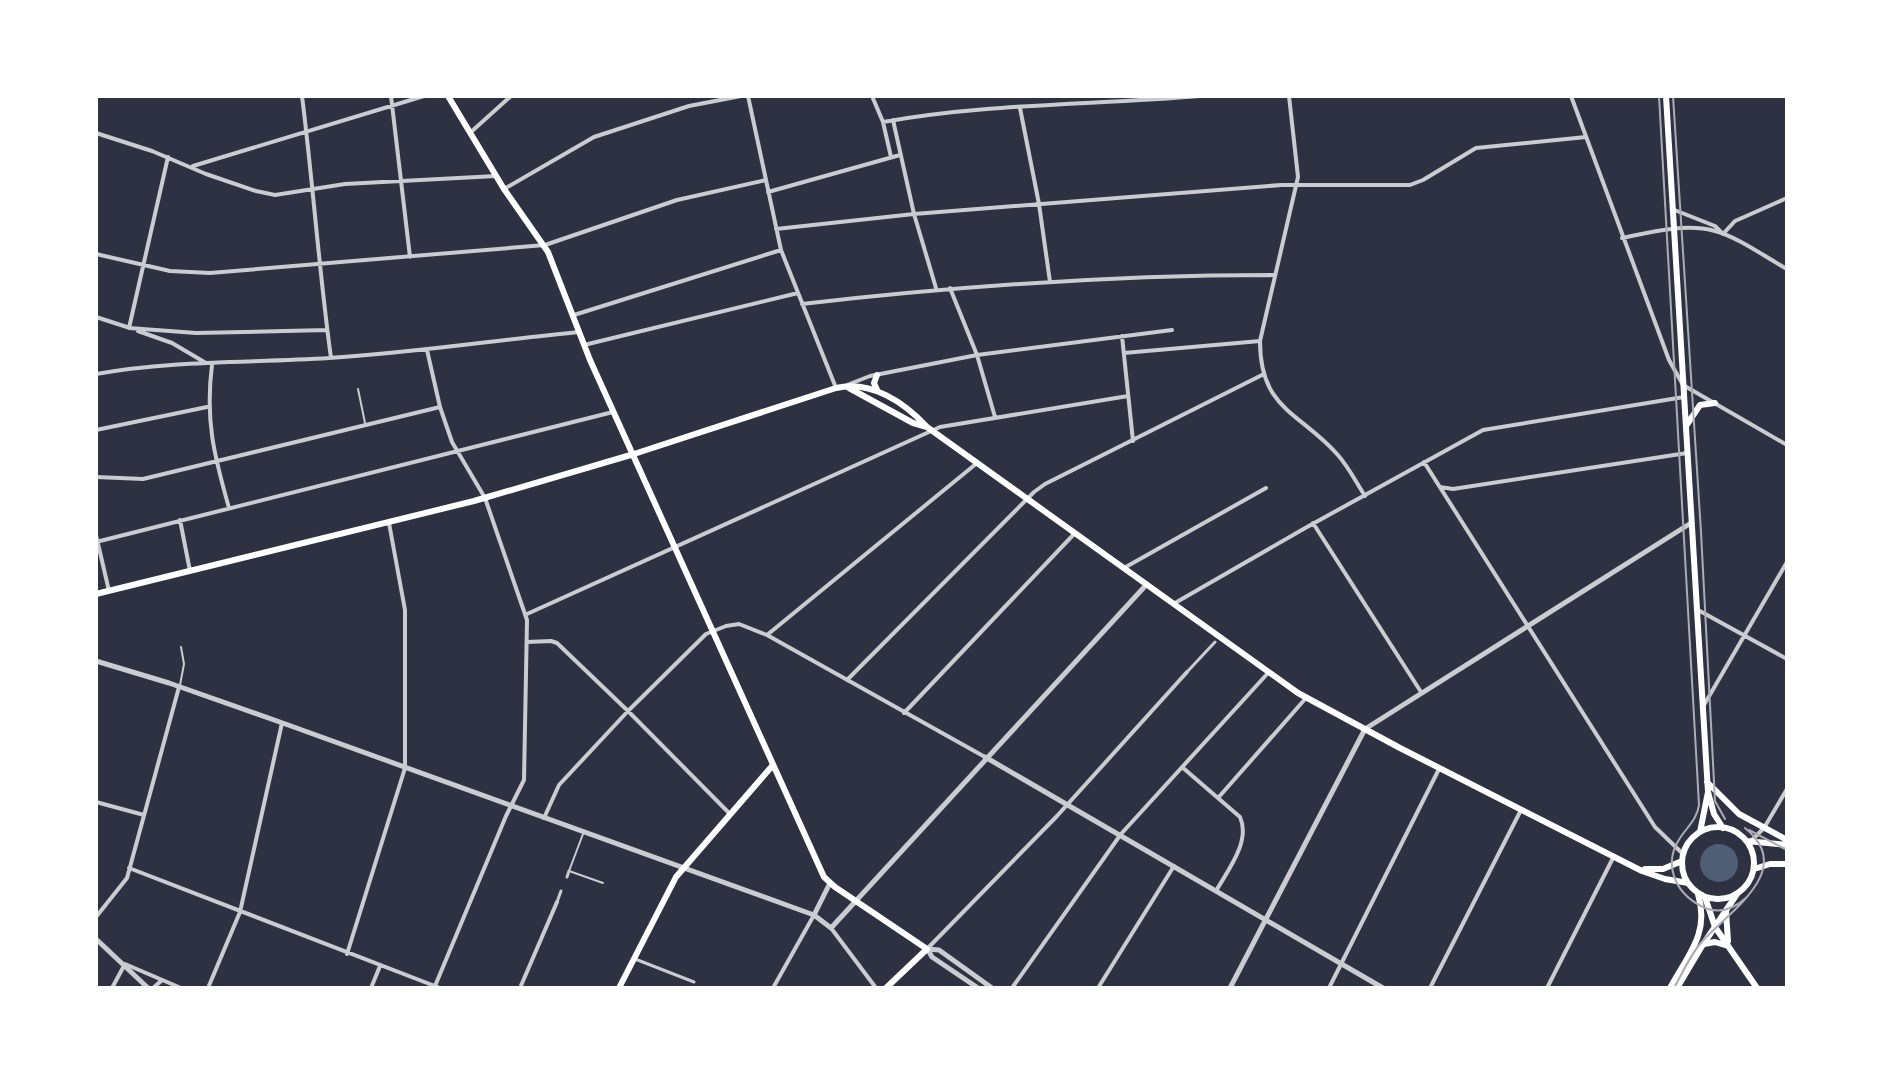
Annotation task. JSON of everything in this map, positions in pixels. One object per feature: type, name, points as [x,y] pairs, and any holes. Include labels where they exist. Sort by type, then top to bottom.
[{"type":"main road","points":[[448,96],[504,189],[545,245],[584,345],[819,866],[830,883],[927,949],[886,988]]},
{"type":"main road","points":[[1666,96],[1707,782],[1714,814],[1723,828]]},
{"type":"main road","points":[[877,375],[874,383],[877,390]]},
{"type":"main road","points":[[845,386],[930,429]]},
{"type":"main road","points":[[96,594],[485,498],[634,454],[836,388],[865,386],[900,404],[930,429],[1306,698],[1634,866],[1665,879],[1688,883],[1701,895],[1715,927],[1757,988]]},
{"type":"main road","points":[[1686,426],[1700,405],[1715,403]]},
{"type":"main road","points":[[619,988],[682,868],[773,765]]},
{"type":"main road","points":[[1707,782],[1727,805],[1787,842]]},
{"type":"main road","points":[[1700,832],[1708,792]]},
{"type":"main road","points":[[1688,883],[1682,858],[1689,842],[1709,828],[1735,831],[1749,841],[1787,842]]},
{"type":"main road","points":[[1677,988],[1703,944],[1748,883],[1754,869],[1749,841]]},
{"type":"main road","points":[[1634,866],[1659,870],[1682,858]]},
{"type":"main road","points":[[1754,869],[1770,864],[1787,864]]},
{"type":"main road","points":[[1701,895],[1720,899],[1737,894]]},
{"type":"main road","points":[[1670,988],[1701,931],[1701,895]]},
{"type":"main road","points":[[1726,912],[1731,948]]},
{"type":"main road","points":[[1703,944],[1715,942],[1731,948]]},
{"type":"street","points":[[302,96],[331,358]]},
{"type":"street","points":[[391,96],[410,257]]},
{"type":"street","points":[[192,167],[424,96]]},
{"type":"street","points":[[470,133],[511,96]]},
{"type":"street","points":[[504,189],[594,137],[689,106],[741,96]]},
{"type":"street","points":[[748,96],[781,250],[836,388]]},
{"type":"street","points":[[872,96],[883,122],[891,157]]},
{"type":"street","points":[[883,122],[954,110],[1200,96]]},
{"type":"street","points":[[1289,96],[1297,161],[1296,185],[1260,341],[1264,374],[1280,404],[1337,453],[1365,496]]},
{"type":"street","points":[[1571,96],[1669,360],[1683,385],[1787,445]]},
{"type":"street","points":[[1020,108],[1039,204],[1050,282]]},
{"type":"street","points":[[893,120],[914,214],[936,289]]},
{"type":"street","points":[[96,133],[268,194],[345,184],[496,176]]},
{"type":"street","points":[[776,229],[914,214],[1296,185],[1410,185],[1476,148],[1586,137]]},
{"type":"street","points":[[768,192],[900,155]]},
{"type":"street","points":[[129,328],[168,157]]},
{"type":"street","points":[[96,254],[170,271],[210,273],[545,245],[677,200],[766,180]]},
{"type":"street","points":[[1723,234],[1735,221],[1787,198]]},
{"type":"street","points":[[1672,209],[1715,226],[1723,234]]},
{"type":"street","points":[[1622,238],[1674,229],[1704,229],[1723,234],[1787,269]]},
{"type":"street","points":[[572,315],[781,250]]},
{"type":"street","points":[[802,304],[936,289],[1128,277],[1275,275]]},
{"type":"street","points":[[950,288],[977,355],[995,417]]},
{"type":"street","points":[[584,345],[798,293]]},
{"type":"street","points":[[96,317],[172,343],[212,365]]},
{"type":"street","points":[[129,328],[196,333],[327,330]]},
{"type":"street","points":[[845,386],[861,378],[977,355],[1172,330]]},
{"type":"street","points":[[96,374],[139,366],[212,365],[427,350],[579,332]]},
{"type":"street","points":[[1122,335],[1133,441]]},
{"type":"street","points":[[1124,353],[1260,341]]},
{"type":"street","points":[[129,868],[438,987],[525,775],[527,614],[485,498],[455,451],[440,407],[427,350]]},
{"type":"street","points":[[212,365],[208,407],[215,461],[229,508]]},
{"type":"street","points":[[847,680],[1027,498],[1045,484],[1264,374]]},
{"type":"street","points":[[527,614],[930,429],[1128,396]]},
{"type":"street","points":[[1175,603],[1483,430],[1684,397]]},
{"type":"street","points":[[96,430],[208,407]]},
{"type":"street","points":[[96,477],[140,480],[440,407]]},
{"type":"street","points":[[109,591],[97,540],[614,411]]},
{"type":"street","points":[[1440,487],[1453,489],[1687,453]]},
{"type":"street","points":[[1424,462],[1655,827],[1682,858]]},
{"type":"street","points":[[767,635],[977,463]]},
{"type":"street","points":[[1124,568],[1266,488]]},
{"type":"street","points":[[1449,502],[1453,489]]},
{"type":"street","points":[[180,520],[190,571]]},
{"type":"street","points":[[347,954],[405,768],[405,610],[389,523]]},
{"type":"street","points":[[1313,523],[1421,692]]},
{"type":"street","points":[[1230,988],[1365,729],[1691,523]]},
{"type":"street","points":[[904,713],[1075,533]]},
{"type":"street","points":[[1703,707],[1787,562]]},
{"type":"street","points":[[831,928],[1147,584]]},
{"type":"street","points":[[1696,609],[1787,659]]},
{"type":"street","points":[[544,818],[559,785],[706,634],[728,625],[743,625],[767,635],[1121,834],[1383,988]]},
{"type":"street","points":[[527,642],[557,643],[730,814]]},
{"type":"street","points":[[927,949],[1068,805],[1215,642]]},
{"type":"street","points":[[96,661],[282,723],[814,915],[831,928],[876,988]]},
{"type":"street","points":[[1012,988],[1121,834],[1268,673]]},
{"type":"street","points":[[96,917],[127,878],[179,687]]},
{"type":"street","points":[[1217,798],[1306,698]]},
{"type":"street","points":[[208,988],[240,912],[282,723]]},
{"type":"street","points":[[1182,767],[1241,818],[1241,846],[1216,891]]},
{"type":"street","points":[[1329,988],[1439,768]]},
{"type":"street","points":[[1749,841],[1764,828],[1787,789]]},
{"type":"street","points":[[96,802],[144,815]]},
{"type":"street","points":[[1430,988],[1521,810]]},
{"type":"street","points":[[1547,988],[1614,856]]},
{"type":"street","points":[[1098,988],[1174,866]]},
{"type":"street","points":[[567,877],[569,871]]},
{"type":"street","points":[[773,988],[830,883]]},
{"type":"street","points":[[520,988],[561,891]]},
{"type":"street","points":[[96,939],[150,988],[163,980]]},
{"type":"street","points":[[927,949],[932,957],[978,988]]},
{"type":"street","points":[[927,949],[939,950],[992,988]]},
{"type":"street","points":[[635,959],[694,982]]},
{"type":"street","points":[[125,964],[181,988]]},
{"type":"street","points":[[112,988],[125,964]]},
{"type":"street","points":[[371,988],[380,966]]},
{"type":"lane","points":[[358,389],[365,424]]},
{"type":"lane","points":[[179,687],[184,669],[181,647]]},
{"type":"lane","points":[[584,833],[569,871],[603,883]]},
{"type":"water","points":[[1719,844],[1732,850],[1738,863],[1732,876],[1719,882],[1706,876],[1700,863],[1706,850]]},
{"type":"tram line","points":[[1659,96],[1699,805],[1675,848],[1672,867],[1684,893],[1707,909],[1726,909],[1747,897]]},
{"type":"tram line","points":[[1673,96],[1715,801],[1725,819]]},
{"type":"tram line","points":[[1674,988],[1696,949],[1740,905],[1761,875],[1764,860],[1759,844],[1745,828]]},
{"type":"tram line","points":[[1749,830],[1787,850]]}]
